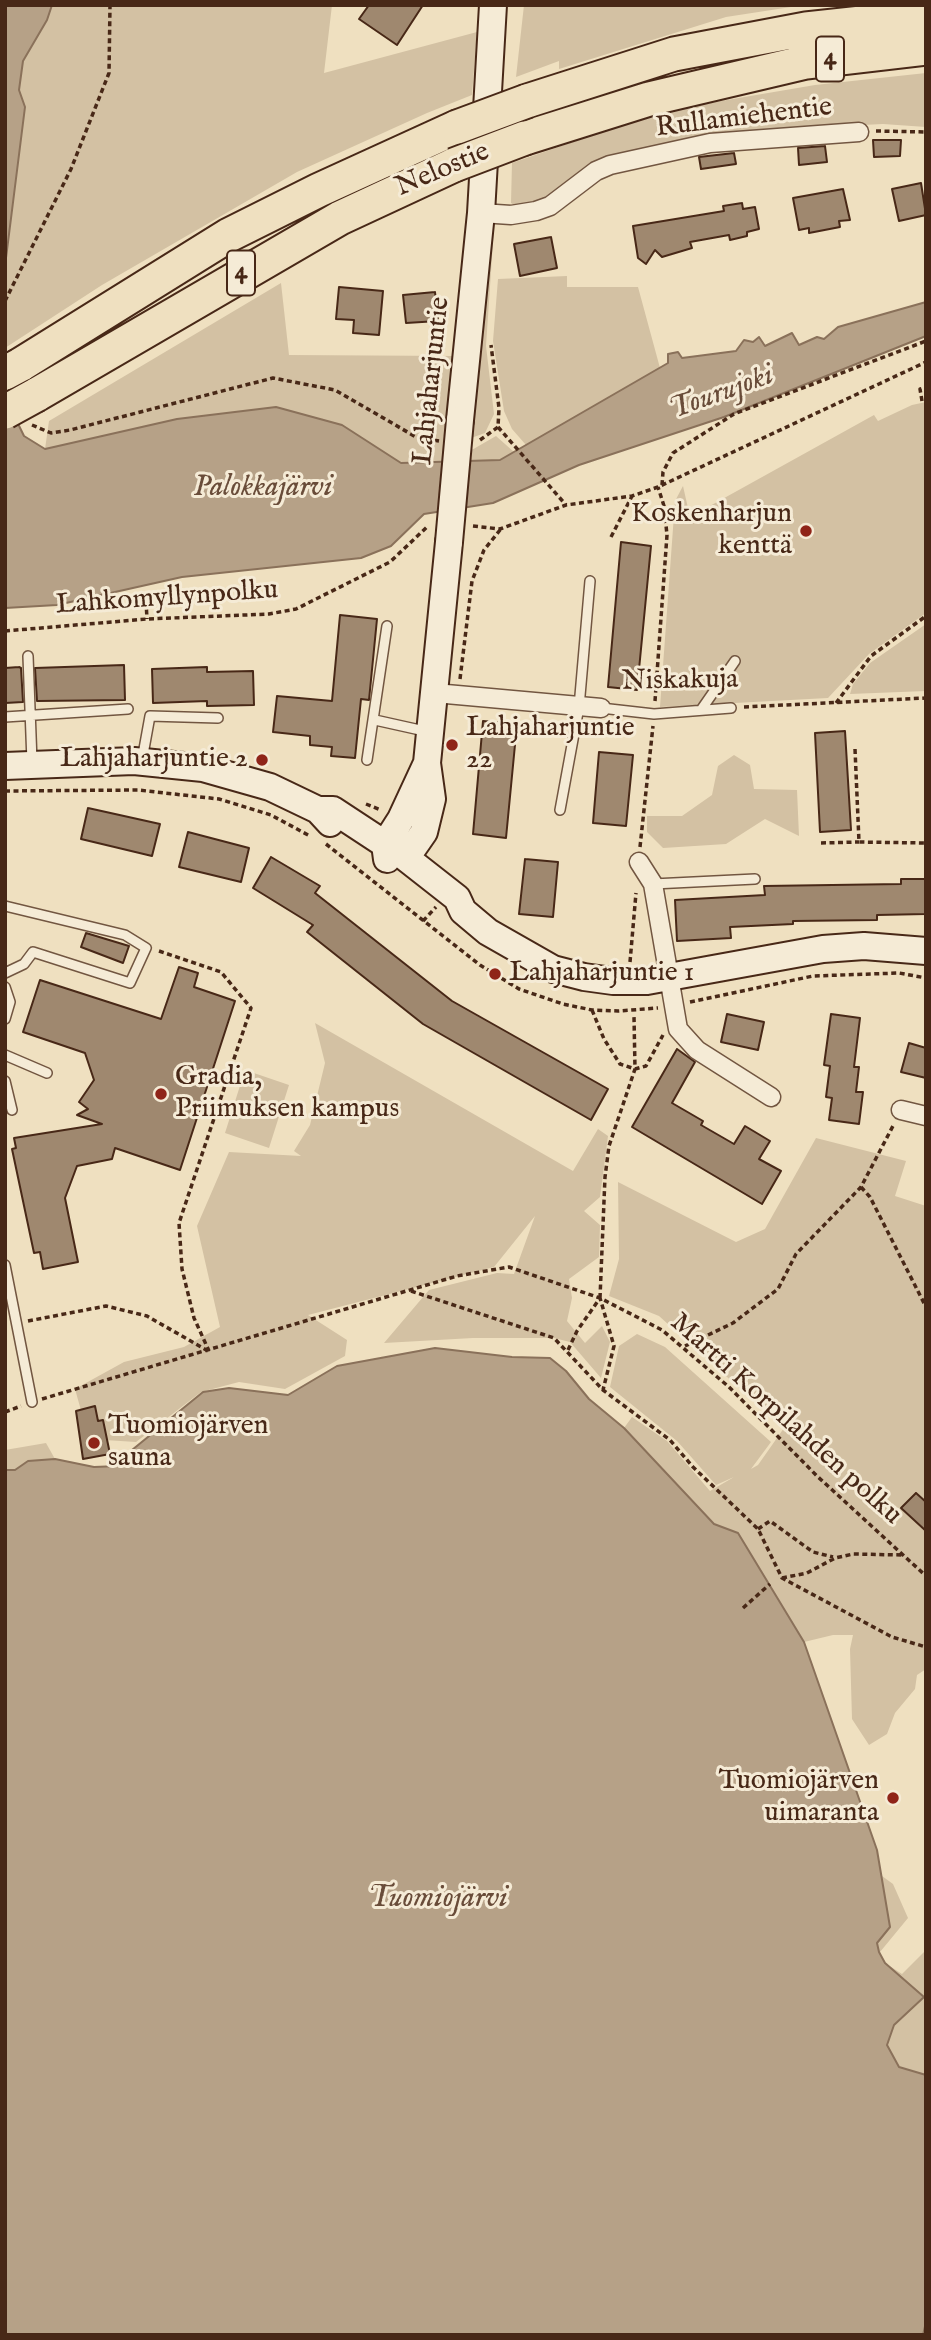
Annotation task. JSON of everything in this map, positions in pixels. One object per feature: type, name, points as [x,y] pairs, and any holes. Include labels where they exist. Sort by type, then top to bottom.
[{"type":"highway","name":"Nelostie","points":[[13,369],[229,235],[318,190],[457,127],[527,101],[674,54],[806,29],[926,16]]},
{"type":"highway","name":"Nelostie","points":[[23,407],[340,218],[454,166],[524,138],[649,99],[782,67],[926,48]]},
{"type":"main road","name":"Lahjaharjuntie","points":[[393,854],[424,832],[432,799],[427,762],[430,733],[446,694],[449,542],[467,431],[493,5]]},
{"type":"main road","points":[[5,766],[142,762],[203,768],[270,787],[318,810],[328,821],[393,854],[457,898],[442,912],[488,932],[553,969],[613,981],[669,978],[823,949],[864,946],[926,951]]},
{"type":"street","name":"Rullamiehentie","points":[[481,213],[511,215],[536,211],[550,206],[596,171],[610,165],[710,143],[859,132]]},
{"type":"street","name":"Niskakuja","points":[[446,694],[601,708]]},
{"type":"street","points":[[639,862],[653,884],[678,1029],[687,1042],[771,1097]]},
{"type":"street","points":[[901,1110],[926,1116]]},
{"type":"lane","points":[[560,810],[579,707],[590,582]]},
{"type":"lane","points":[[368,760],[387,626]]},
{"type":"lane","points":[[28,656],[32,764]]},
{"type":"lane","points":[[701,710],[736,661]]},
{"type":"lane","name":"Niskakuja","points":[[601,708],[654,714],[731,708]]},
{"type":"lane","points":[[5,717],[128,709]]},
{"type":"lane","points":[[142,762],[150,716],[218,718]]},
{"type":"lane","points":[[375,720],[430,733]]},
{"type":"lane","points":[[653,884],[755,879]]},
{"type":"lane","points":[[5,906],[125,935],[146,948],[130,983],[33,952],[24,964],[5,973]]},
{"type":"lane","points":[[5,987],[10,1002],[5,1019]]},
{"type":"lane","points":[[5,1055],[47,1073]]},
{"type":"lane","points":[[5,1081],[12,1110]]},
{"type":"lane","points":[[5,1265],[32,1402]]},
{"type":"path","points":[[5,301],[71,169],[109,73],[110,5]]},
{"type":"path","points":[[859,132],[926,132]]},
{"type":"path","points":[[631,962],[667,535],[660,487],[663,472],[673,453],[734,414],[926,341]]},
{"type":"path","points":[[446,694],[472,581],[484,550],[500,529],[566,505],[632,496],[660,487],[926,362]]},
{"type":"path","points":[[23,407],[32,426],[51,433],[273,378],[335,390],[416,437],[440,442]]},
{"type":"path","points":[[922,401],[920,389],[926,388]]},
{"type":"path","points":[[467,431],[498,427],[566,505]]},
{"type":"path","points":[[611,537],[632,496]]},
{"type":"path","name":"Lahkomyllynpolku","points":[[5,631],[147,619],[269,614],[296,609],[390,562],[401,552]]},
{"type":"path","points":[[146,601],[147,619]]},
{"type":"path","points":[[836,703],[849,682],[871,656],[926,616]]},
{"type":"path","name":"Niskakuja","points":[[731,708],[926,698]]},
{"type":"path","points":[[855,749],[859,842]]},
{"type":"path","points":[[5,791],[63,788],[138,790],[219,799],[271,815],[442,912],[480,965],[520,989],[554,1002],[592,1010],[618,1012],[674,1006],[814,976],[899,973],[926,978]]},
{"type":"path","points":[[821,843],[926,843]]},
{"type":"path","points":[[141,945],[221,972],[251,1008],[179,1223],[182,1269],[194,1318],[210,1352]]},
{"type":"path","points":[[592,1010],[604,1040],[620,1064],[635,1069],[646,1066],[665,1032],[674,1006]]},
{"type":"path","points":[[603,1390],[614,1346],[600,1298],[609,1146],[635,1069],[634,1017]]},
{"type":"path","points":[[685,1346],[733,1323],[778,1289],[796,1254],[861,1187],[901,1110]]},
{"type":"path","points":[[861,1187],[870,1197],[926,1307]]},
{"type":"path","name":"Martti Korpilahden polku","points":[[5,1412],[457,1276],[509,1267],[600,1298],[662,1329],[685,1346],[817,1476],[924,1570],[926,1576]]},
{"type":"path","points":[[409,1291],[554,1338],[603,1390],[670,1440],[693,1467],[758,1530],[782,1578],[892,1637],[926,1647]]},
{"type":"path","points":[[568,1351],[577,1331],[600,1298]]},
{"type":"path","points":[[16,1323],[106,1306],[147,1316],[210,1352]]},
{"type":"path","points":[[758,1530],[770,1521],[813,1552],[835,1558]]},
{"type":"path","points":[[782,1578],[807,1573],[835,1558],[873,1552],[905,1555]]},
{"type":"path","points":[[743,1608],[770,1584]]},
{"type":"shaded area","points":[[52,5],[332,5],[324,73],[477,32],[472,95],[297,172],[102,285],[5,348],[5,105],[19,90],[23,61],[47,20]]},
{"type":"shaded area","points":[[524,5],[804,5],[726,17],[559,69],[559,61],[516,77]]},
{"type":"shaded area","points":[[926,73],[926,127],[883,124],[842,126],[661,146],[554,199],[516,206],[511,203],[512,163],[596,134],[667,112],[721,101],[815,85]]},
{"type":"shaded area","points":[[494,227],[486,346],[494,414],[485,433],[471,438],[490,228]]},
{"type":"shaded area","points":[[567,276],[567,287],[638,287],[660,368],[526,445],[512,429],[504,411],[493,341],[498,279]]},
{"type":"shaded area","points":[[281,283],[289,355],[455,356],[443,462],[401,463],[342,425],[276,407],[179,419],[45,449],[49,421]]},
{"type":"shaded area","name":"Koskenharjun kenttä","points":[[926,402],[926,613],[869,654],[828,698],[660,707],[675,501],[683,486],[690,517],[874,415],[878,421],[912,405]]},
{"type":"shaded area","points":[[496,436],[514,452],[501,460],[469,461],[470,451]]},
{"type":"shaded area","points":[[926,624],[926,691],[850,694],[853,684],[870,663]]},
{"type":"shaded area","points":[[734,755],[750,765],[754,789],[797,790],[799,836],[765,819],[726,844],[663,848],[647,832],[647,816],[682,816],[712,795],[718,766]]},
{"type":"shaded area","points":[[315,1023],[573,1171],[598,1129],[608,1136],[600,1197],[584,1211],[600,1225],[599,1257],[569,1279],[572,1298],[567,1321],[585,1343],[602,1326],[610,1342],[601,1378],[570,1342],[554,1338],[473,1338],[384,1343],[429,1290],[497,1273],[514,1274],[535,1216],[494,1267],[308,1315],[347,1340],[345,1356],[285,1389],[239,1382],[201,1392],[136,1442],[89,1439],[75,1389],[124,1362],[184,1347],[220,1327],[197,1226],[229,1152],[301,1156],[294,1151],[310,1125],[325,1063]]},
{"type":"shaded area","points":[[245,1070],[289,1085],[269,1148],[225,1133]]},
{"type":"shaded area","points":[[816,1138],[906,1161],[895,1196],[926,1206],[926,1669],[917,1675],[915,1689],[895,1713],[887,1734],[869,1745],[852,1719],[850,1649],[853,1635],[833,1635],[804,1642],[738,1533],[714,1524],[624,1428],[632,1417],[667,1441],[710,1491],[734,1477],[716,1485],[677,1441],[610,1387],[619,1346],[637,1334],[665,1347],[771,1442],[751,1469],[758,1465],[784,1428],[659,1316],[609,1296],[619,1259],[618,1182],[736,1242],[765,1229]]},
{"type":"shaded area","points":[[46,1443],[55,1459],[28,1461],[15,1470],[5,1470],[5,1450]]},
{"type":"shaded area","points":[[882,1876],[893,1884],[908,1918],[880,1952],[885,1963],[902,1974],[926,1950],[926,2082],[875,2125],[796,1982],[882,1893]]},
{"type":"water","points":[[5,5],[52,5],[47,20],[23,61],[19,90],[25,107],[5,266]]},
{"type":"water","name":"Palokkajärvi","points":[[926,302],[926,336],[724,417],[579,465],[493,503],[424,514],[391,546],[361,558],[182,577],[57,605],[5,608],[5,397],[24,436],[45,449],[177,419],[276,407],[342,425],[401,463],[500,460],[668,363],[668,354],[678,352],[682,358],[736,351],[744,340],[753,342],[759,337],[765,346],[792,333],[799,345],[817,337],[824,339],[838,327]]},
{"type":"water","name":"Tuomiojärvi","points":[[435,1348],[512,1357],[550,1358],[566,1371],[589,1399],[624,1428],[714,1524],[738,1533],[804,1642],[877,1850],[890,1927],[877,1943],[879,1952],[885,1963],[924,1997],[894,2025],[887,2045],[899,2067],[926,2075],[926,2322],[923,2335],[5,2335],[5,1470],[15,1470],[28,1461],[55,1459],[94,1467],[119,1466],[132,1450],[203,1392],[229,1388],[288,1395],[337,1366]]},
{"type":"building","points":[[369,5],[423,5],[397,45],[359,19]]},
{"type":"building","points":[[873,140],[901,140],[900,156],[874,157]]},
{"type":"building","points":[[825,146],[827,162],[799,165],[798,148]]},
{"type":"building","points":[[734,153],[736,164],[701,169],[699,157]]},
{"type":"building","points":[[921,183],[926,215],[899,221],[892,189]]},
{"type":"building","points":[[843,189],[850,220],[839,221],[840,227],[809,233],[809,228],[799,230],[793,198]]},
{"type":"building","points":[[742,203],[743,209],[755,207],[759,229],[747,232],[747,236],[730,240],[729,235],[690,242],[692,248],[662,257],[655,250],[646,264],[638,258],[633,226],[724,211],[723,206]]},
{"type":"building","points":[[551,237],[557,268],[520,276],[514,244]]},
{"type":"building","points":[[339,287],[383,291],[379,335],[353,333],[354,320],[336,319]]},
{"type":"building","points":[[435,292],[438,321],[406,323],[403,295]]},
{"type":"building","points":[[621,542],[651,546],[637,690],[608,687]]},
{"type":"building","points":[[340,615],[377,619],[369,700],[361,699],[355,758],[331,756],[332,747],[310,745],[310,736],[273,732],[277,696],[332,701]]},
{"type":"building","points":[[124,665],[125,700],[37,701],[35,668]]},
{"type":"building","points":[[19,667],[23,702],[5,703],[5,668]]},
{"type":"building","points":[[207,667],[207,672],[253,671],[254,705],[207,706],[207,701],[153,703],[152,669]]},
{"type":"building","points":[[483,721],[517,724],[506,838],[473,834]]},
{"type":"building","points":[[845,731],[851,830],[820,832],[815,733]]},
{"type":"building","points":[[599,752],[633,755],[626,826],[593,823]]},
{"type":"building","points":[[88,808],[160,824],[152,856],[81,839]]},
{"type":"building","points":[[188,832],[249,848],[241,882],[179,867]]},
{"type":"building","points":[[271,857],[320,886],[315,893],[452,1001],[608,1089],[591,1120],[423,1024],[307,932],[313,925],[253,888]]},
{"type":"building","points":[[525,859],[558,862],[553,917],[519,914]]},
{"type":"building","points":[[901,879],[926,879],[926,914],[877,915],[877,920],[793,921],[793,924],[730,927],[731,938],[677,941],[675,900],[765,895],[764,886],[901,884]]},
{"type":"building","points":[[86,933],[129,946],[123,963],[81,947]]},
{"type":"building","points":[[179,967],[198,973],[194,987],[235,1001],[180,1170],[115,1148],[112,1159],[77,1166],[65,1198],[78,1262],[43,1269],[40,1252],[34,1253],[12,1149],[16,1148],[14,1138],[102,1124],[77,1115],[88,1109],[79,1102],[94,1080],[85,1053],[23,1032],[40,980],[161,1019]]},
{"type":"building","points":[[727,1014],[764,1022],[758,1050],[721,1042]]},
{"type":"building","points":[[831,1014],[860,1018],[854,1067],[859,1067],[856,1092],[863,1092],[859,1124],[829,1120],[832,1098],[826,1097],[830,1066],[824,1065]]},
{"type":"building","points":[[909,1043],[926,1048],[926,1078],[901,1072]]},
{"type":"building","points":[[677,1049],[695,1062],[672,1103],[703,1121],[701,1125],[734,1144],[745,1126],[770,1141],[759,1159],[781,1171],[762,1204],[632,1127]]},
{"type":"building","name":"Tuomiojärven sauna","points":[[95,1406],[98,1421],[103,1420],[110,1454],[83,1459],[76,1411]]},
{"type":"building","points":[[916,1493],[926,1502],[926,1531],[901,1508]]},
{"type":"place","name":"Koskenharjun kenttä","points":[[806,531]]},
{"type":"place","name":"Lahjaharjuntie 22","points":[[452,745]]},
{"type":"place","name":"Lahjaharjuntie 2","points":[[262,760]]},
{"type":"place","name":"Lahjaharjuntie 1","points":[[495,974]]},
{"type":"place","name":"Gradia, Priimuksen kampus","points":[[161,1094]]},
{"type":"place","name":"Tuomiojärven sauna","points":[[94,1443]]},
{"type":"place","name":"Tuomiojärven uimaranta","points":[[893,1798]]},
{"type":"water label","name":"Tourujoki","points":[[722,394]]}]
